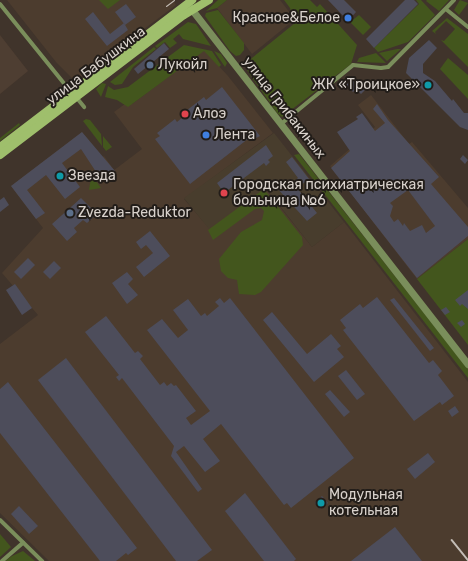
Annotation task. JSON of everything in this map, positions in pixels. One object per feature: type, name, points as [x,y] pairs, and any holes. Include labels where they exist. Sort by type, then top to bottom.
[{"type":"main road","name":"улица Бабушкина","points":[[0,155],[189,4],[209,0]]},
{"type":"main road","name":"улица Бабушкина","points":[[0,147],[74,95]]},
{"type":"street","points":[[280,124],[353,65],[381,68],[388,67],[447,10],[454,0]]},
{"type":"street","points":[[0,4],[84,107]]},
{"type":"street","name":"улица Грибакиных","points":[[189,4],[280,124],[468,364]]},
{"type":"street","points":[[447,10],[468,27]]},
{"type":"street","points":[[0,520],[42,561]]},
{"type":"street","points":[[2,561],[23,543]]},
{"type":"shaded area","points":[[7,0],[173,0],[176,5],[75,81],[56,62]]},
{"type":"shaded area","points":[[227,0],[280,0],[290,13],[289,24],[252,54],[217,8]]},
{"type":"shaded area","points":[[0,35],[28,71],[0,94]]},
{"type":"shaded area","points":[[204,50],[228,76],[273,133],[184,199],[209,228],[264,187],[312,247],[344,222],[468,382],[468,561],[49,561],[0,513],[0,344],[38,315],[2,273],[43,228],[11,186],[82,132],[102,158],[104,156],[114,170],[117,168],[142,149],[114,112],[129,101],[132,104]]},
{"type":"shaded area","points":[[371,95],[409,144],[412,142],[468,208],[468,239],[417,279],[330,166],[375,127],[358,105]]},
{"type":"shaded area","name":"Городская психиатрическая больница №6","points":[[274,133],[344,222],[312,247],[265,187],[209,229],[184,198]]},
{"type":"green space","points":[[99,0],[120,0],[108,9]]},
{"type":"green space","points":[[218,0],[227,0],[217,8],[206,11]]},
{"type":"green space","points":[[284,0],[310,0],[317,7],[320,4],[357,45],[351,64],[282,117],[277,113],[247,70],[256,65],[256,62],[247,62],[295,23],[290,8]]},
{"type":"green space","points":[[416,0],[421,0],[435,15],[408,42],[378,52],[374,48],[419,4]]},
{"type":"green space","points":[[427,0],[449,0],[439,11],[426,1]]},
{"type":"green space","points":[[460,0],[468,3],[459,15],[454,10]]},
{"type":"green space","points":[[218,10],[244,43],[244,50],[240,55],[236,56],[230,51],[205,16],[206,13]]},
{"type":"green space","points":[[359,15],[371,27],[363,35],[350,22]]},
{"type":"green space","points":[[447,18],[468,34],[468,67],[441,40],[444,41],[455,29],[446,21],[435,32],[436,34],[432,31]]},
{"type":"green space","points":[[188,22],[196,24],[211,46],[183,39],[179,34],[173,39],[177,43],[170,48],[165,42],[157,48],[155,46]]},
{"type":"green space","points":[[184,45],[212,51],[221,65],[219,67],[204,51],[128,107],[117,100],[105,97],[108,86],[114,90],[128,87]]},
{"type":"green space","points":[[154,47],[156,49],[133,67],[122,84],[115,85],[110,82]]},
{"type":"green space","points":[[401,49],[387,61],[379,53]]},
{"type":"green space","points":[[214,51],[221,54],[227,63],[225,67]]},
{"type":"green space","points":[[376,53],[386,63],[357,62],[359,58]]},
{"type":"green space","points":[[448,58],[468,75],[468,99],[440,69]]},
{"type":"green space","points":[[102,83],[106,84],[101,97],[96,89]]},
{"type":"green space","points":[[86,119],[90,120],[101,134],[102,146],[83,121]]},
{"type":"green space","points":[[19,123],[20,125],[0,141],[0,138]]},
{"type":"green space","points":[[103,136],[112,147],[106,151],[103,147]]},
{"type":"green space","points":[[299,154],[468,369],[468,378],[294,155]]},
{"type":"green space","points":[[91,177],[93,177],[101,188],[89,190]]},
{"type":"green space","points":[[264,189],[302,237],[303,245],[261,292],[255,295],[239,294],[237,280],[228,278],[221,271],[219,259],[241,232],[262,220],[264,211],[261,208],[255,209],[213,240],[208,230]]},
{"type":"green space","points":[[468,239],[468,345],[417,279]]},
{"type":"green space","points":[[0,534],[11,547],[0,557]]},
{"type":"green space","points":[[23,551],[35,561],[5,561],[12,556]]},
{"type":"building","points":[[328,0],[344,0],[356,12],[348,21]]},
{"type":"building","points":[[405,0],[414,0],[418,4],[374,48],[366,39]]},
{"type":"building","points":[[126,4],[136,17],[125,25],[115,12]]},
{"type":"building","points":[[93,12],[110,34],[124,23],[128,30],[107,46],[85,19]]},
{"type":"building","name":"ЖК «Троицкое»","points":[[429,40],[437,48],[423,64],[423,73],[435,81],[452,101],[453,99],[464,113],[468,113],[468,130],[460,127],[406,73],[409,58]]},
{"type":"building","points":[[164,43],[169,49],[138,74],[134,69]]},
{"type":"building","points":[[354,77],[366,89],[361,94],[356,89],[353,92],[346,85]]},
{"type":"building","name":"Лента","points":[[222,87],[260,136],[256,138],[253,135],[190,184],[155,139],[160,136],[157,133],[175,119],[177,122],[184,116],[182,114],[204,97],[206,100]]},
{"type":"building","points":[[377,104],[388,120],[439,177],[431,184],[468,227],[468,236],[417,278],[331,168],[350,151],[337,132],[358,119],[356,117],[362,113],[375,131],[385,123],[373,109]],"holes":[[[408,190],[435,226],[426,233],[422,225],[410,231],[404,223],[403,226],[398,219],[394,222],[390,216],[393,206],[390,203]]]},
{"type":"building","name":"Звезда","points":[[82,132],[115,171],[103,180],[100,178],[81,149],[62,163],[80,187],[65,199],[46,175],[27,190],[45,213],[36,219],[11,186]]},
{"type":"building","points":[[266,145],[273,156],[268,160],[270,162],[266,166],[264,163],[224,193],[217,183]]},
{"type":"building","points":[[463,155],[468,160],[465,164],[460,159]]},
{"type":"building","points":[[292,157],[309,179],[297,188],[317,213],[307,221],[275,186],[283,191],[298,178],[286,162]]},
{"type":"building","points":[[4,197],[9,205],[0,212],[0,200]]},
{"type":"building","points":[[81,198],[97,214],[87,223],[83,220],[74,228],[77,232],[67,241],[52,224]]},
{"type":"building","points":[[150,231],[170,256],[144,277],[136,267],[153,253],[146,245],[141,249],[136,242]]},
{"type":"building","points":[[28,258],[35,265],[21,279],[14,272]]},
{"type":"building","points":[[54,261],[61,268],[50,279],[43,272]]},
{"type":"building","points":[[127,272],[133,279],[128,284],[138,295],[127,304],[112,283]]},
{"type":"building","points":[[15,284],[32,308],[22,315],[6,290]]},
{"type":"building","points":[[468,290],[468,309],[462,304],[460,306],[455,300]]},
{"type":"building","points":[[377,297],[429,363],[433,360],[442,371],[438,375],[454,396],[442,405],[440,402],[414,421],[343,330],[346,328],[340,320],[360,304],[363,308]]},
{"type":"building","points":[[220,298],[224,303],[230,298],[354,458],[291,508],[287,503],[284,505],[221,424],[203,439],[220,461],[205,472],[184,446],[176,452],[202,489],[198,492],[171,456],[174,446],[122,378],[119,381],[116,377],[119,375],[85,332],[106,316],[135,353],[138,351],[143,356],[140,359],[160,385],[164,382],[167,386],[171,383],[174,386],[176,385],[196,411],[186,418],[191,425],[210,411],[147,330],[162,319],[178,338],[188,330],[173,310],[188,299],[201,316],[205,313],[207,316],[219,306],[215,302]]},
{"type":"building","points":[[394,298],[434,348],[430,351],[390,300]]},
{"type":"building","points":[[446,307],[450,312],[445,315],[441,310]]},
{"type":"building","points":[[272,312],[307,354],[331,334],[341,346],[337,349],[344,357],[314,382],[263,320]]},
{"type":"building","points":[[462,320],[465,324],[461,327],[457,323]]},
{"type":"building","points":[[66,358],[212,550],[197,561],[176,561],[38,380]]},
{"type":"building","points":[[346,370],[365,394],[357,400],[338,376]]},
{"type":"building","points":[[8,382],[137,548],[128,555],[126,553],[116,561],[100,561],[0,433],[0,389]]},
{"type":"building","points":[[330,390],[350,412],[344,417],[325,394]]},
{"type":"building","points":[[455,406],[459,412],[452,417],[448,411]]},
{"type":"building","points":[[428,453],[435,462],[415,479],[407,469]]},
{"type":"building","points":[[245,493],[296,559],[294,561],[264,561],[225,511]]},
{"type":"building","name":"Модульная котельная","points":[[322,496],[328,503],[320,509],[315,503]]},
{"type":"building","points":[[19,506],[38,526],[29,534],[11,514]]},
{"type":"building","points":[[395,527],[422,561],[351,561]]},
{"type":"tram line","points":[[166,6],[174,0]]},
{"type":"railway","points":[[452,540],[468,560]]},
{"type":"place","name":"Красное&Белое","points":[[348,18]]},
{"type":"place","name":"Лукойл","points":[[150,65]]},
{"type":"place","name":"ЖК «Троицкое»","points":[[428,85]]},
{"type":"place","name":"Алоэ","points":[[185,114]]},
{"type":"place","name":"Лента","points":[[206,135]]},
{"type":"place","name":"Звезда","points":[[60,176]]},
{"type":"place","name":"Городская психиатрическая больница №6","points":[[224,193]]},
{"type":"place","name":"Zvezda-Reduktor","points":[[70,213]]},
{"type":"place","name":"Модульная котельная","points":[[321,503]]}]
